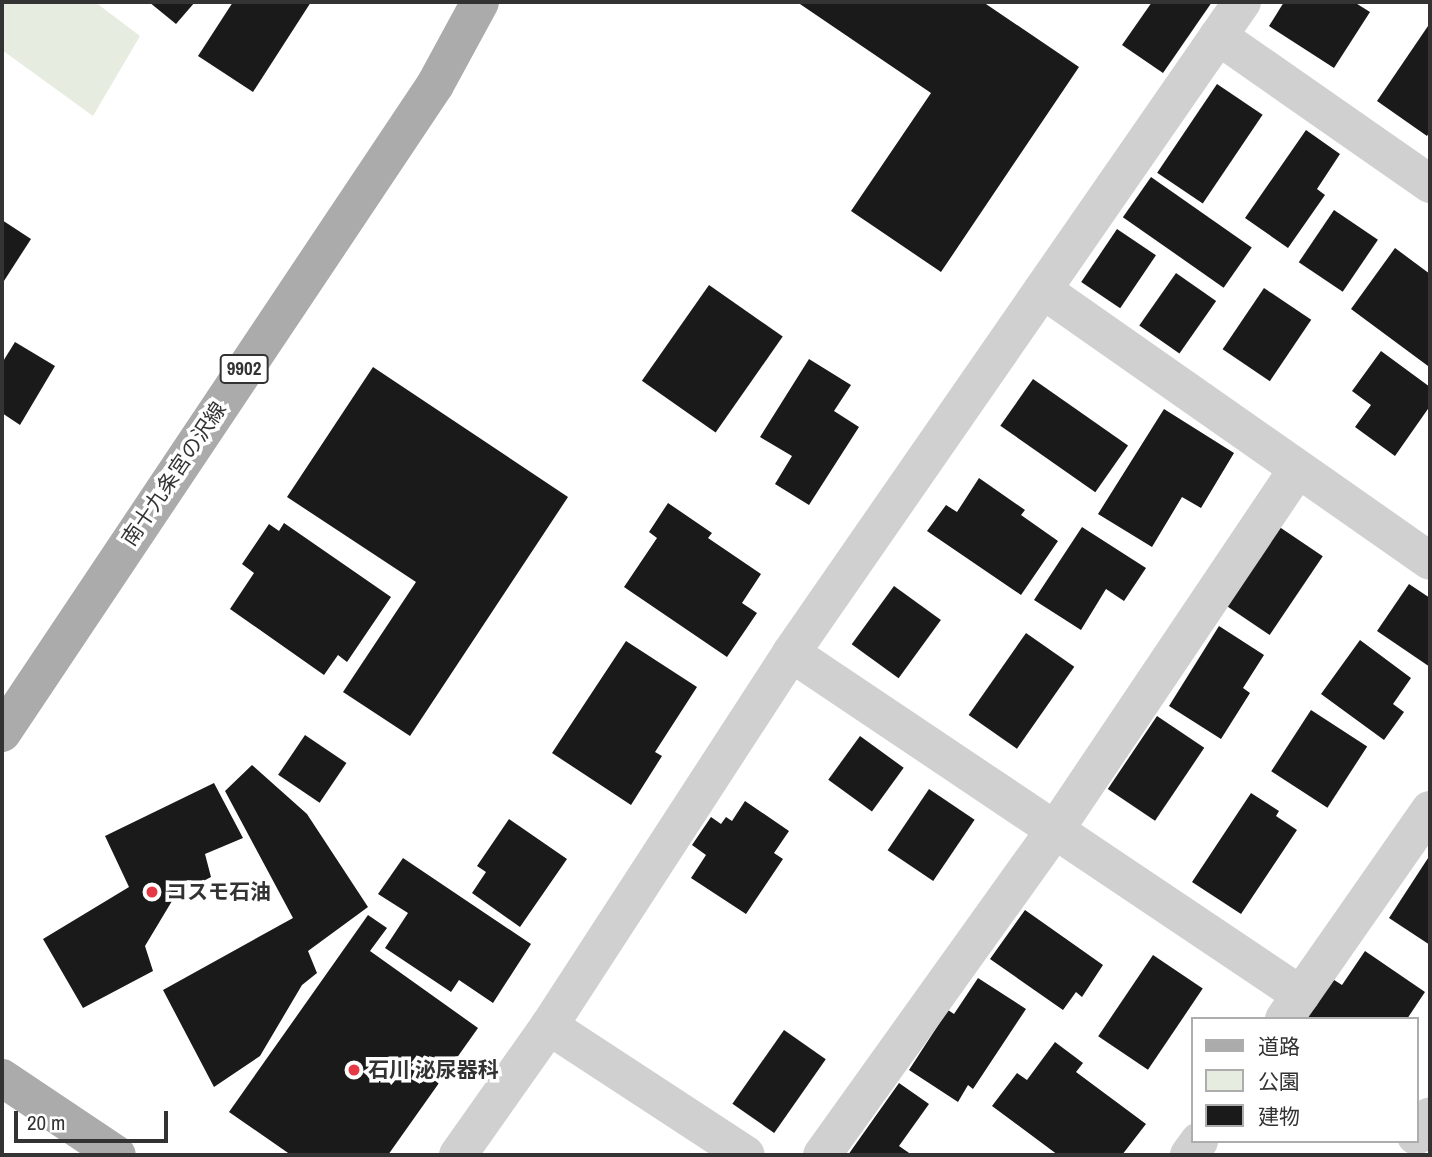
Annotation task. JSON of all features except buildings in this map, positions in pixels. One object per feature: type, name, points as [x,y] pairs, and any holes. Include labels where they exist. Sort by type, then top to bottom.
[{"type":"main road","name":"南十九条宮の沢線","points":[[2,733],[435,85],[480,2]]},
{"type":"main road","points":[[2,1077],[117,1155]]},
{"type":"street","points":[[458,1155],[549,1026],[791,653],[1242,2]]},
{"type":"street","points":[[1218,36],[1430,184]]},
{"type":"street","points":[[1042,290],[1430,561]]},
{"type":"street","points":[[822,1155],[1055,830],[1298,469]]},
{"type":"street","points":[[791,653],[1055,830],[1293,1007],[1430,810]]},
{"type":"street","points":[[549,1026],[746,1155]]},
{"type":"street","points":[[1418,1133],[1430,1116]]},
{"type":"green space","points":[[6,2],[95,2],[140,36],[93,116],[2,50],[2,8]]},
{"type":"place","name":"コスモ石油","points":[[152,892]]},
{"type":"place","name":"石川 泌尿器科","points":[[354,1070]]}]
